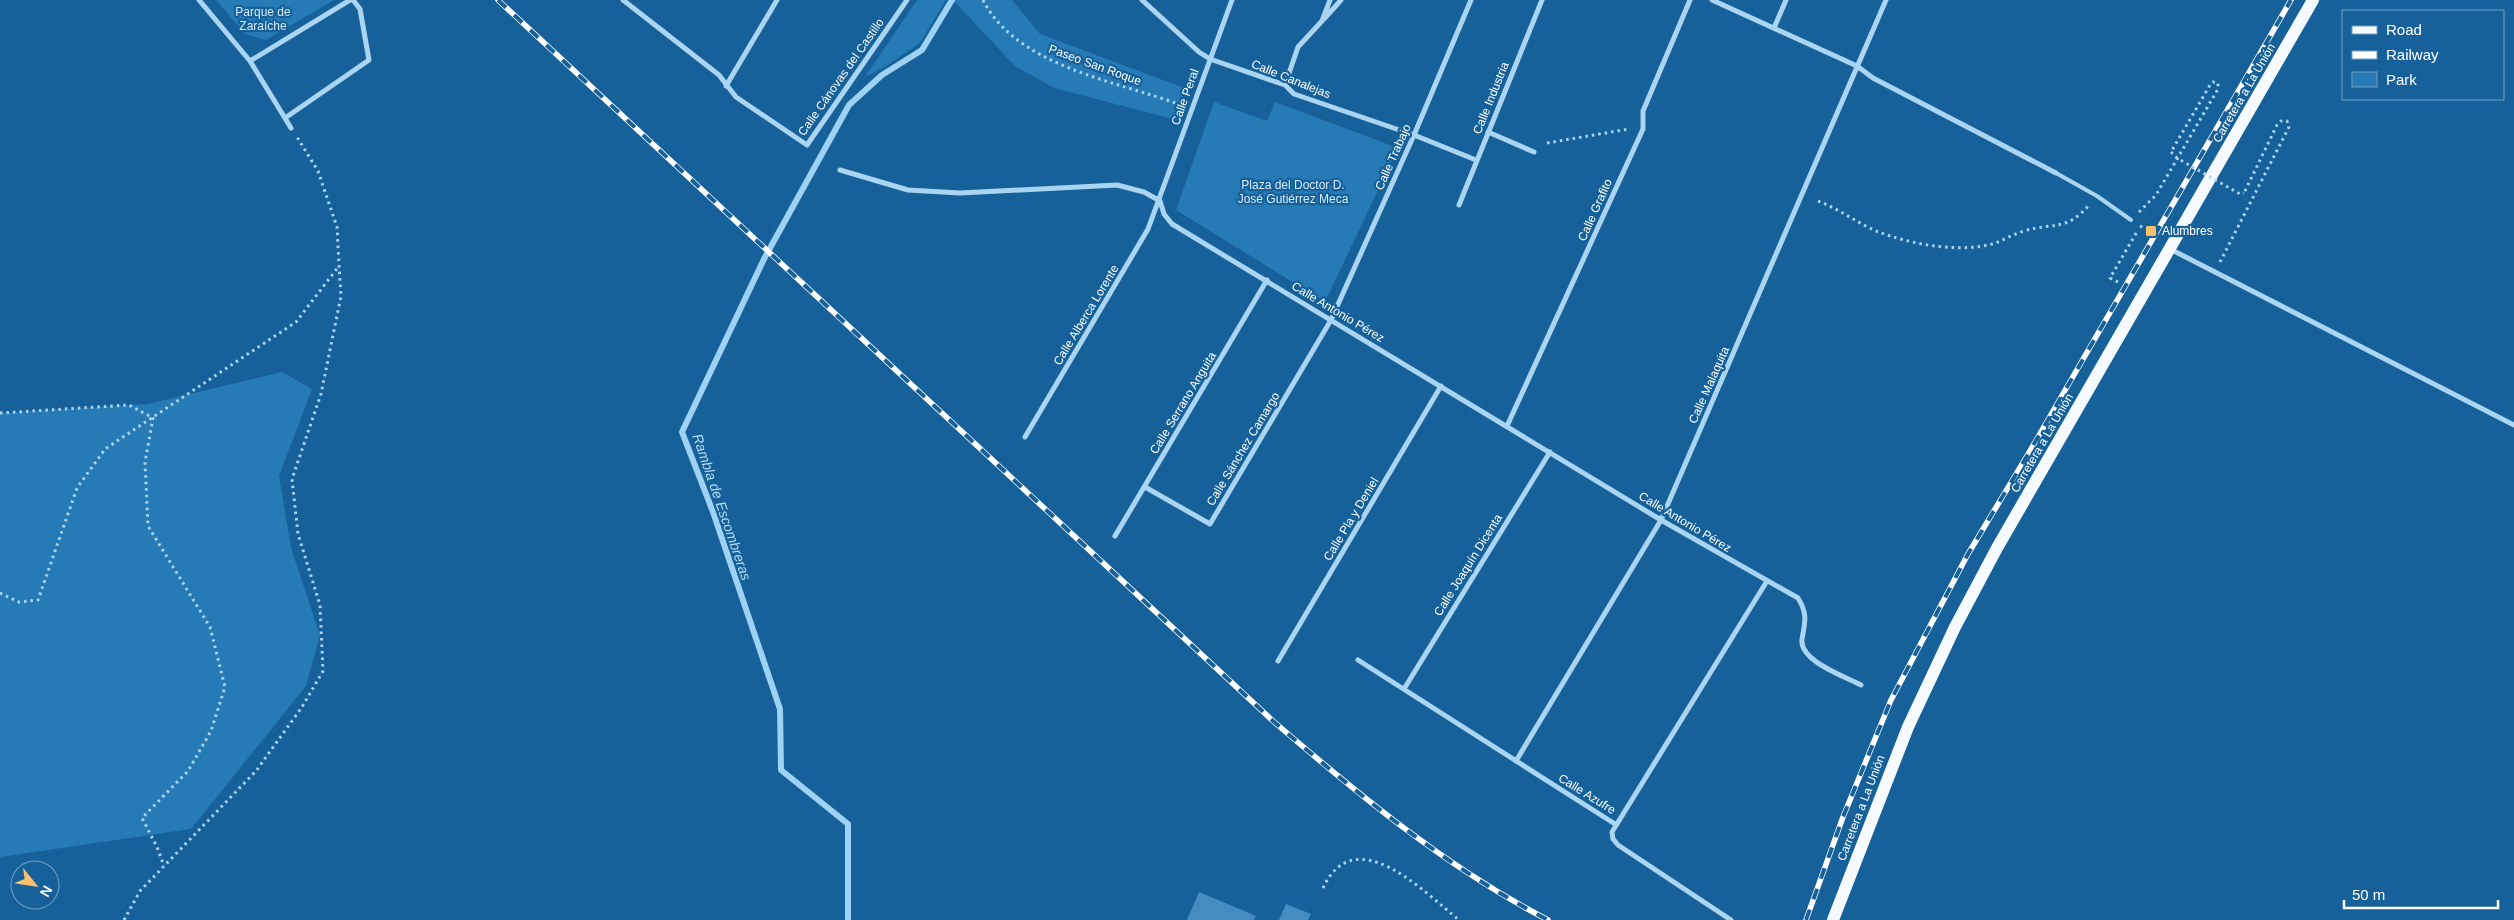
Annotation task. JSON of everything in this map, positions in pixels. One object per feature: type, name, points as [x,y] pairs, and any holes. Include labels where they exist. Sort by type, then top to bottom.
[{"type":"main road","name":"Carretera a La Unión","points":[[1833,920],[1908,727],[1955,627],[1997,548],[2314,0]]},
{"type":"street","points":[[199,0],[250,61],[291,128]]},
{"type":"street","points":[[250,61],[352,0],[360,9],[369,60],[285,118]]},
{"type":"street","name":"Calle Cánovas del Castillo","points":[[623,0],[719,75],[736,97],[806,145],[907,0]]},
{"type":"street","name":"Calle Canalejas","points":[[1142,0],[1199,52],[1210,59],[1285,85],[1294,94],[1414,135],[1476,160]]},
{"type":"street","name":"Calle Peral","points":[[1160,201],[1191,109],[1232,0]]},
{"type":"street","points":[[1322,21],[1330,0]]},
{"type":"street","points":[[1285,85],[1298,47],[1341,0]]},
{"type":"street","name":"Calle Trabajo","points":[[1331,320],[1414,135],[1471,0]]},
{"type":"street","name":"Calle Industria","points":[[1458,205],[1542,0]]},
{"type":"street","name":"Calle Grafito","points":[[1507,426],[1643,128],[1644,112],[1690,0]]},
{"type":"street","points":[[1712,0],[1857,66],[1873,78],[2056,174]]},
{"type":"street","points":[[1774,28],[1786,0]]},
{"type":"street","name":"Calle Malaquita","points":[[1516,760],[1661,520],[1886,0]]},
{"type":"street","points":[[726,86],[775,1]]},
{"type":"street","points":[[1488,132],[1534,152]]},
{"type":"street","points":[[840,170],[908,190],[960,193],[1117,186],[1144,192],[1160,201]]},
{"type":"street","name":"Calle Antonio Pérez","points":[[1160,201],[1164,214],[1172,224],[1661,520],[1798,598],[1806,610],[1806,625],[1802,640],[1804,651],[1812,660],[1861,684]]},
{"type":"street","name":"Calle Alberca Lorente","points":[[1025,437],[1148,229],[1160,201]]},
{"type":"street","points":[[2170,249],[2514,424]]},
{"type":"street","name":"Calle Serrano Anguita","points":[[1116,536],[1267,280]]},
{"type":"street","name":"Calle Sánchez Camargo","points":[[1145,486],[1210,524],[1331,320]]},
{"type":"street","name":"Calle Pla y Deniel","points":[[1278,661],[1441,386]]},
{"type":"street","name":"Calle Joaquín Dicenta","points":[[1404,689],[1550,452]]},
{"type":"street","name":"Calle Azufre","points":[[1358,660],[1615,824],[1767,581]]},
{"type":"street","points":[[1615,824],[1612,832],[1613,839],[1618,845],[1731,920]]},
{"type":"lane","points":[[2056,174],[2098,196],[2131,220]]},
{"type":"path","name":"Paseo San Roque","points":[[984,0],[989,11],[1024,47],[1070,68],[1191,109]]},
{"type":"path","points":[[2118,282],[2110,278],[2138,230],[2130,226],[2131,220],[2156,195],[2218,89],[2218,83],[2214,82],[2210,85],[2171,152],[2177,158],[2240,194],[2244,193],[2277,126],[2281,121],[2287,121],[2289,127],[2215,272]]},
{"type":"path","points":[[124,920],[140,892],[256,771],[302,707],[323,671],[320,605],[298,534],[292,479],[321,394],[341,296],[338,227],[318,171],[291,128]]},
{"type":"path","points":[[1547,143],[1635,128]]},
{"type":"path","points":[[1818,201],[1836,208],[1875,230],[1914,242],[1959,247],[1994,243],[2025,231],[2067,223],[2078,218],[2098,196]]},
{"type":"path","points":[[0,593],[19,602],[38,600],[77,488],[105,449],[296,322],[339,265]]},
{"type":"path","points":[[0,413],[129,405],[153,418]]},
{"type":"path","points":[[153,418],[145,462],[148,526],[210,627],[225,688],[211,731],[188,771],[142,818],[157,846],[164,867]]},
{"type":"path","points":[[1323,888],[1329,876],[1338,867],[1360,859],[1374,860],[1406,876],[1459,920]]},
{"type":"green space","name":"Parque de Zaraíche","points":[[216,0],[334,0],[266,40],[245,34]]},
{"type":"green space","points":[[917,0],[946,0],[920,43],[886,66],[865,77]]},
{"type":"green space","points":[[953,0],[1012,0],[1040,34],[1187,89],[1177,120],[1054,88],[1015,66]]},
{"type":"green space","name":"Plaza del Doctor D. José Gutiérrez Meca","points":[[1214,102],[1267,121],[1275,102],[1398,148],[1325,302],[1176,210]]},
{"type":"green space","points":[[282,372],[312,389],[279,476],[291,548],[320,635],[306,686],[191,829],[0,857],[0,413],[148,404]]},
{"type":"building","points":[[1199,892],[1256,916],[1254,920],[1187,920]]},
{"type":"building","points":[[1286,904],[1311,914],[1308,920],[1279,920]]},
{"type":"waterway","name":"Rambla de Escombreras","points":[[848,920],[848,824],[781,770],[780,709],[713,512],[682,432],[764,259],[849,105],[882,75],[922,50],[952,0]]},
{"type":"railway","points":[[498,0],[1273,721],[1371,803],[1404,828],[1474,877],[1548,920]]},
{"type":"railway","points":[[1806,920],[1843,817],[1891,700],[1968,554],[2027,456],[2291,0]]},
{"type":"place","name":"Alumbres","points":[[2151,231]]}]
